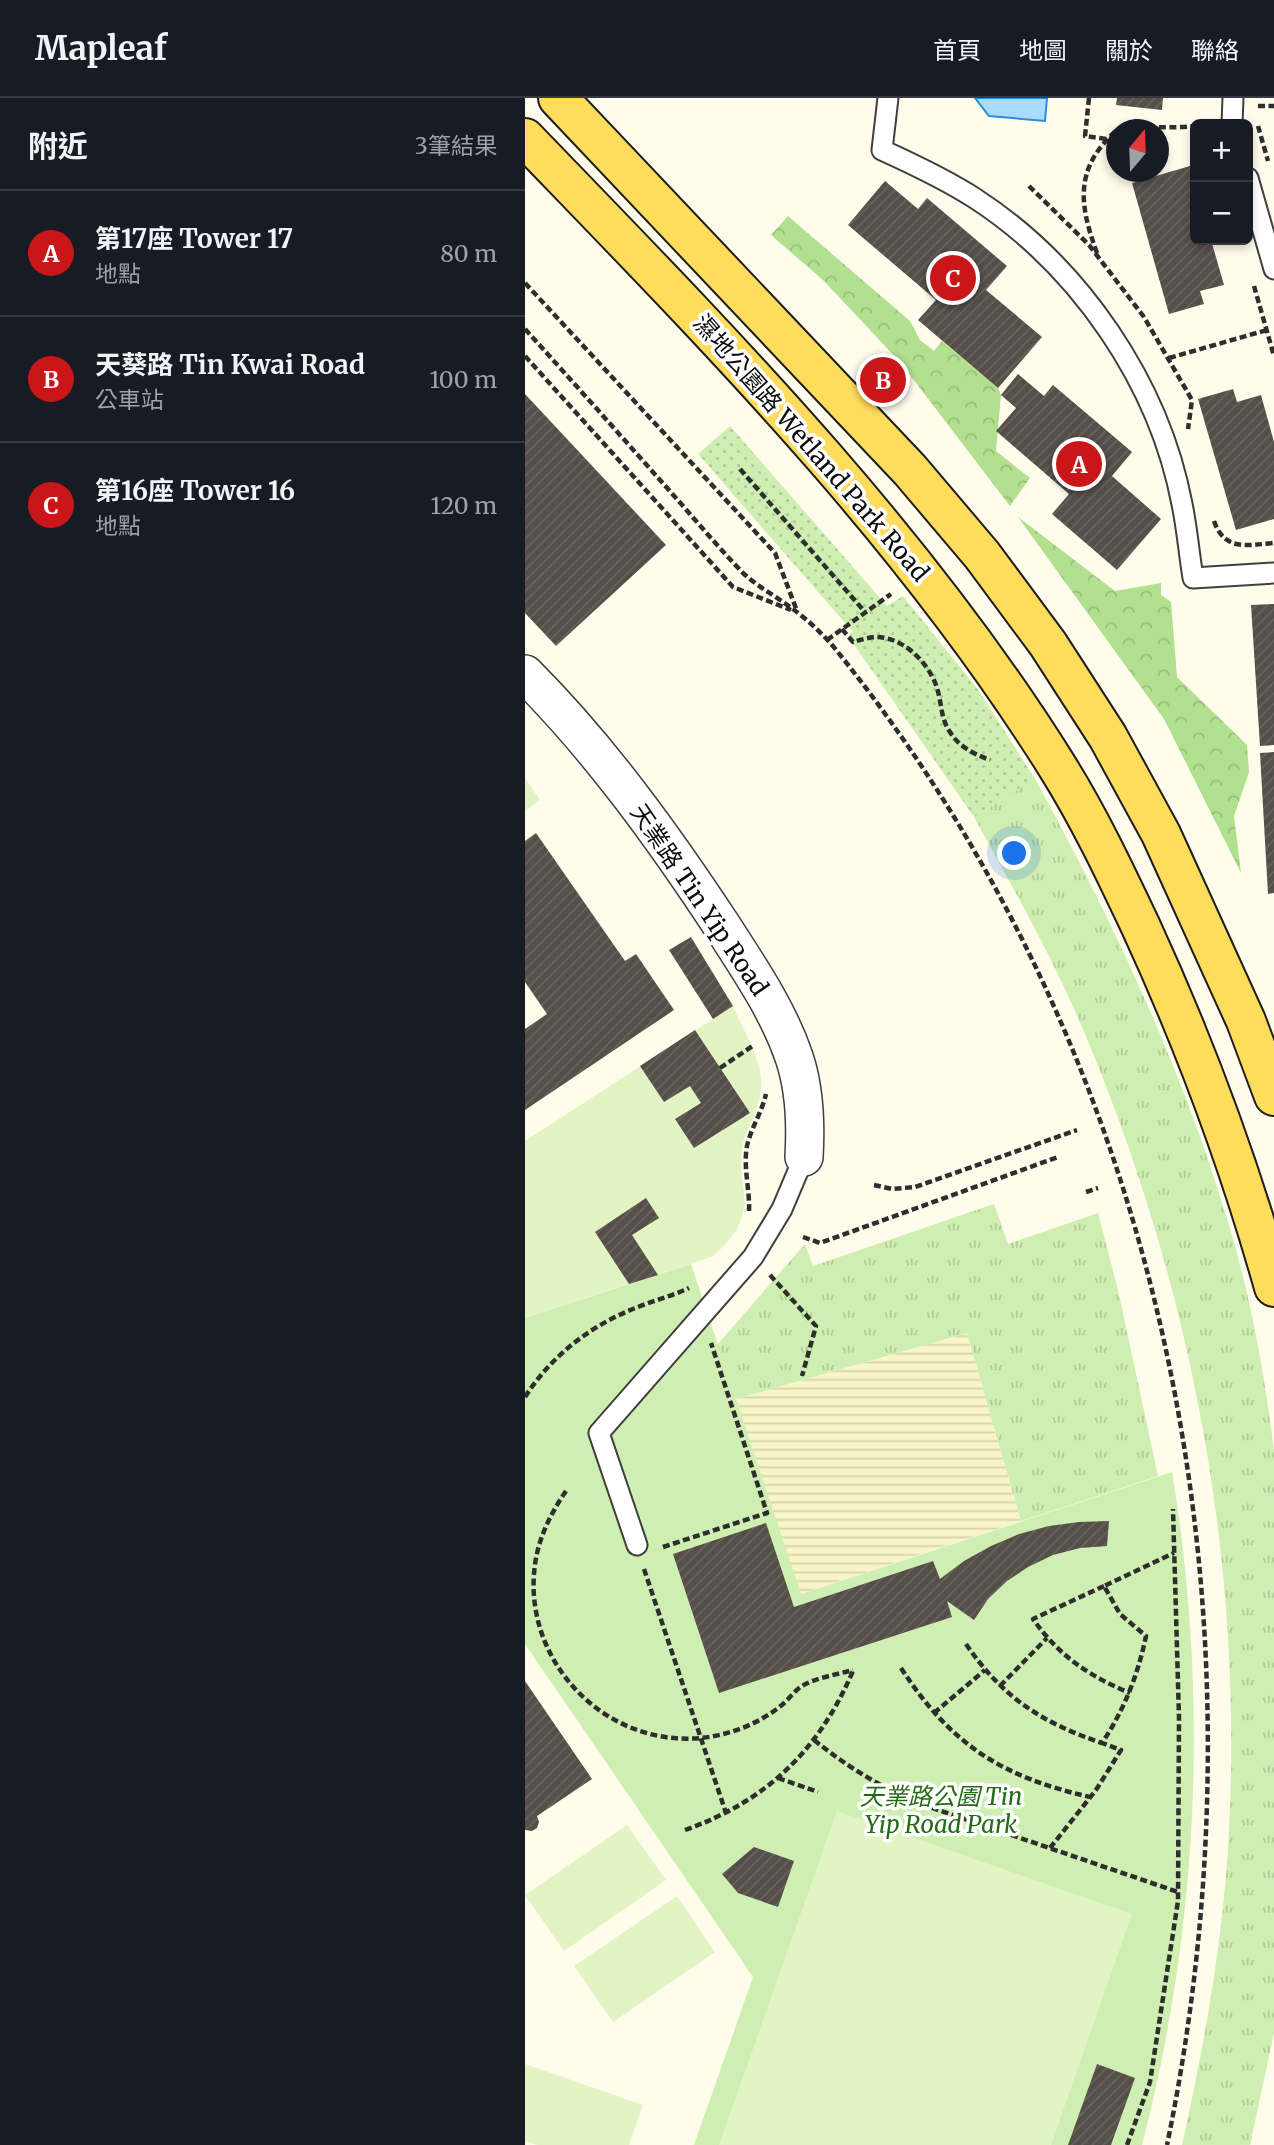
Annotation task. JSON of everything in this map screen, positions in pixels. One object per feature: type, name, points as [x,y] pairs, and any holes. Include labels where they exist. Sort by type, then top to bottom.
[{"type":"main road","name":"濕地公園路 Wetland Park Road","points":[[558,98],[910,470],[982,555],[1048,644],[1108,737],[1161,834],[1246,1021],[1274,1096]]},
{"type":"main road","name":"濕地公園路 Wetland Park Road","points":[[525,138],[722,341],[884,526],[999,677],[1059,768],[1109,860],[1192,1042],[1225,1128],[1274,1287]]},
{"type":"main road","points":[[525,175],[589,242],[722,341]]},
{"type":"street","name":"天業路 Tin Yip Road","points":[[525,674],[587,743],[645,816],[693,882],[768,1000],[783,1028],[800,1080],[806,1124],[804,1157]]},
{"type":"lane","points":[[888,98],[882,150],[931,173],[977,200],[1020,232],[1068,279],[1094,310],[1124,354],[1148,401],[1168,451],[1182,503],[1193,578],[1274,573]]},
{"type":"lane","points":[[1232,119],[1233,98]]},
{"type":"lane","points":[[1249,182],[1274,269]]},
{"type":"lane","points":[[638,1550],[599,1433],[753,1257],[782,1209],[804,1157]]},
{"type":"path","points":[[1090,98],[1085,136],[1106,139]]},
{"type":"path","points":[[1256,98],[1255,115],[1270,169]]},
{"type":"path","points":[[1169,128],[1190,126]]},
{"type":"path","points":[[1098,257],[1086,223],[1084,185],[1093,158],[1106,140]]},
{"type":"path","points":[[1252,278],[1274,356]]},
{"type":"path","points":[[525,284],[775,553],[798,613]]},
{"type":"path","points":[[525,329],[747,576],[798,613],[833,646],[922,767],[1001,895],[1035,961],[1096,1099],[1137,1216]]},
{"type":"path","points":[[1169,358],[1266,330]]},
{"type":"path","points":[[525,356],[733,587],[798,613]]},
{"type":"path","points":[[740,469],[865,612]]},
{"type":"path","points":[[827,640],[891,594]]},
{"type":"path","points":[[842,629],[853,642],[876,637],[892,640],[921,659],[937,687],[943,719],[950,733],[961,746],[990,761]]},
{"type":"path","points":[[749,1033],[759,1055]]},
{"type":"path","points":[[720,1068],[754,1045]]},
{"type":"path","points":[[746,1221],[749,1195],[746,1155],[761,1113],[766,1088]]},
{"type":"path","points":[[874,1185],[892,1189],[915,1186],[1077,1130]]},
{"type":"path","points":[[803,1237],[820,1243],[1058,1157]]},
{"type":"path","points":[[1086,1192],[1098,1188]]},
{"type":"path","points":[[774,1280],[816,1326],[802,1376]]},
{"type":"path","points":[[525,1397],[528,1387],[582,1337],[610,1319],[640,1306],[672,1297],[697,1284]]},
{"type":"path","points":[[715,1337],[710,1342],[770,1512],[638,1550],[726,1813]]},
{"type":"path","points":[[566,1491],[544,1530],[537,1551],[534,1600],[543,1639],[562,1674],[579,1694],[599,1711],[648,1734],[701,1738],[730,1732],[757,1721],[781,1706],[802,1686],[853,1670],[830,1718],[814,1740],[778,1778],[753,1798],[685,1830]]},
{"type":"path","points":[[1127,2145],[1150,2082],[1178,1892],[1179,1718],[1173,1509]]},
{"type":"path","points":[[1130,1693],[1081,1670],[1047,1638],[1033,1619],[1174,1553]]},
{"type":"path","points":[[525,1569],[534,1573]]},
{"type":"path","points":[[1103,1743],[1130,1693],[1146,1636],[1120,1614],[1104,1586]]},
{"type":"path","points":[[1000,1686],[1047,1638]]},
{"type":"path","points":[[966,1644],[1000,1686],[1043,1719],[1067,1731],[1121,1750],[1090,1797],[1049,1848]]},
{"type":"path","points":[[901,1668],[934,1713],[965,1743],[992,1762],[1042,1785],[1090,1797]]},
{"type":"path","points":[[934,1713],[985,1670]]},
{"type":"path","points":[[814,1740],[849,1768],[912,1801],[1178,1892]]},
{"type":"path","points":[[778,1778],[818,1792]]},
{"type":"path","points":[[1201,1974],[1206,1936]]},
{"type":"path","points":[[1167,2145],[1195,2012]]},
{"type":"shaded area","points":[[967,1333],[1021,1521],[800,1594],[736,1399]]},
{"type":"green space","points":[[788,216],[910,321],[920,340],[934,351],[942,341],[998,388],[1001,395],[996,451],[1030,478],[1010,506],[900,362],[824,281],[771,235]]},
{"type":"green space","points":[[730,426],[887,606],[903,596],[979,691],[1035,779],[974,817],[848,636],[853,632],[698,454]]},
{"type":"green space","points":[[1018,517],[1115,591],[1161,583],[1161,595],[1171,602],[1177,677],[1247,745],[1249,772],[1234,816],[1241,873],[1164,719]]},
{"type":"green space","points":[[525,778],[540,800],[525,811]]},
{"type":"green space","points":[[1035,779],[1120,944],[1170,1057],[1192,1115],[1239,1259],[1266,1396],[1274,1451],[1274,2033],[1250,2145],[1182,2145],[1212,1989],[1223,1910],[1229,1830],[1231,1727],[1227,1624],[1217,1522],[1201,1420],[1180,1320],[1153,1221],[1120,1123],[1082,1027],[1057,973],[974,817]]},
{"type":"green space","points":[[733,1006],[757,1059],[761,1077],[758,1104],[743,1144],[741,1162],[744,1203],[737,1230],[711,1257],[525,1318],[525,1141]]},
{"type":"green space","points":[[994,1204],[1008,1244],[1098,1213],[1118,1290],[1158,1476],[1021,1521],[967,1333],[736,1399],[717,1345],[805,1244],[813,1266]]},
{"type":"green space","name":"天業路公園 Tin Yip Road Park","points":[[691,1264],[801,1594],[1172,1472],[1184,1556],[1191,1640],[1194,1725],[1192,1810],[1176,1979],[1142,2145],[694,2145],[753,1977],[525,1644],[525,1318]]},
{"type":"green space","points":[[837,1811],[1132,1914],[1051,2145],[719,2145]]},
{"type":"green space","points":[[627,1825],[666,1880],[564,1951],[525,1895]]},
{"type":"green space","points":[[677,1896],[715,1952],[613,2022],[574,1966]]},
{"type":"green space","points":[[525,2064],[643,2105],[629,2145],[537,2145],[525,2141]]},
{"type":"water","points":[[975,98],[1047,98],[1045,121],[989,116]]},
{"type":"building","points":[[1117,98],[1163,98],[1162,110],[1116,105]]},
{"type":"building","points":[[1190,166],[1190,245],[1212,245],[1224,285],[1200,291],[1204,304],[1169,314],[1132,183],[1169,182],[1169,172]]},
{"type":"building","points":[[885,181],[918,209],[927,198],[1007,266],[986,290],[1042,337],[998,388],[918,320],[936,300],[848,225]]},
{"type":"building","points":[[1018,374],[1044,396],[1053,385],[1132,452],[1112,476],[1161,519],[1117,570],[1052,514],[1069,494],[996,431],[1016,408],[1001,395]]},
{"type":"building","points":[[1233,389],[1237,402],[1261,395],[1274,442],[1274,519],[1236,530],[1198,399]]},
{"type":"building","points":[[525,394],[666,545],[556,646],[525,613]]},
{"type":"building","points":[[1274,604],[1274,745],[1260,746],[1251,605]]},
{"type":"building","points":[[1274,752],[1274,893],[1268,894],[1260,753]]},
{"type":"building","points":[[536,833],[625,961],[636,954],[674,1010],[525,1110],[525,1029],[547,1014],[525,982],[525,841]]},
{"type":"building","points":[[691,937],[733,1006],[713,1019],[669,950]]},
{"type":"building","points":[[695,1030],[750,1113],[694,1148],[675,1119],[701,1103],[690,1086],[664,1102],[640,1066]]},
{"type":"building","points":[[646,1198],[659,1218],[632,1235],[658,1275],[629,1284],[595,1232]]},
{"type":"building","points":[[1109,1521],[1107,1546],[1080,1548],[1053,1555],[1028,1567],[1007,1581],[988,1599],[974,1620],[947,1601],[952,1617],[719,1693],[673,1554],[766,1523],[794,1607],[933,1561],[940,1579],[964,1561],[1019,1534],[1049,1526]]},
{"type":"building","points":[[525,1681],[592,1779],[537,1816],[537,1828],[532,1831],[525,1830]]},
{"type":"building","points":[[754,1847],[794,1861],[778,1907],[738,1893],[722,1874]]},
{"type":"building","points":[[1097,2064],[1135,2078],[1111,2145],[1068,2145]]},
{"type":"place","name":"第16座 Tower 16","points":[[953,278]]},
{"type":"place","name":"天葵路 Tin Kwai Road","points":[[883,380]]},
{"type":"place","name":"第17座 Tower 17","points":[[1079,464]]}]
